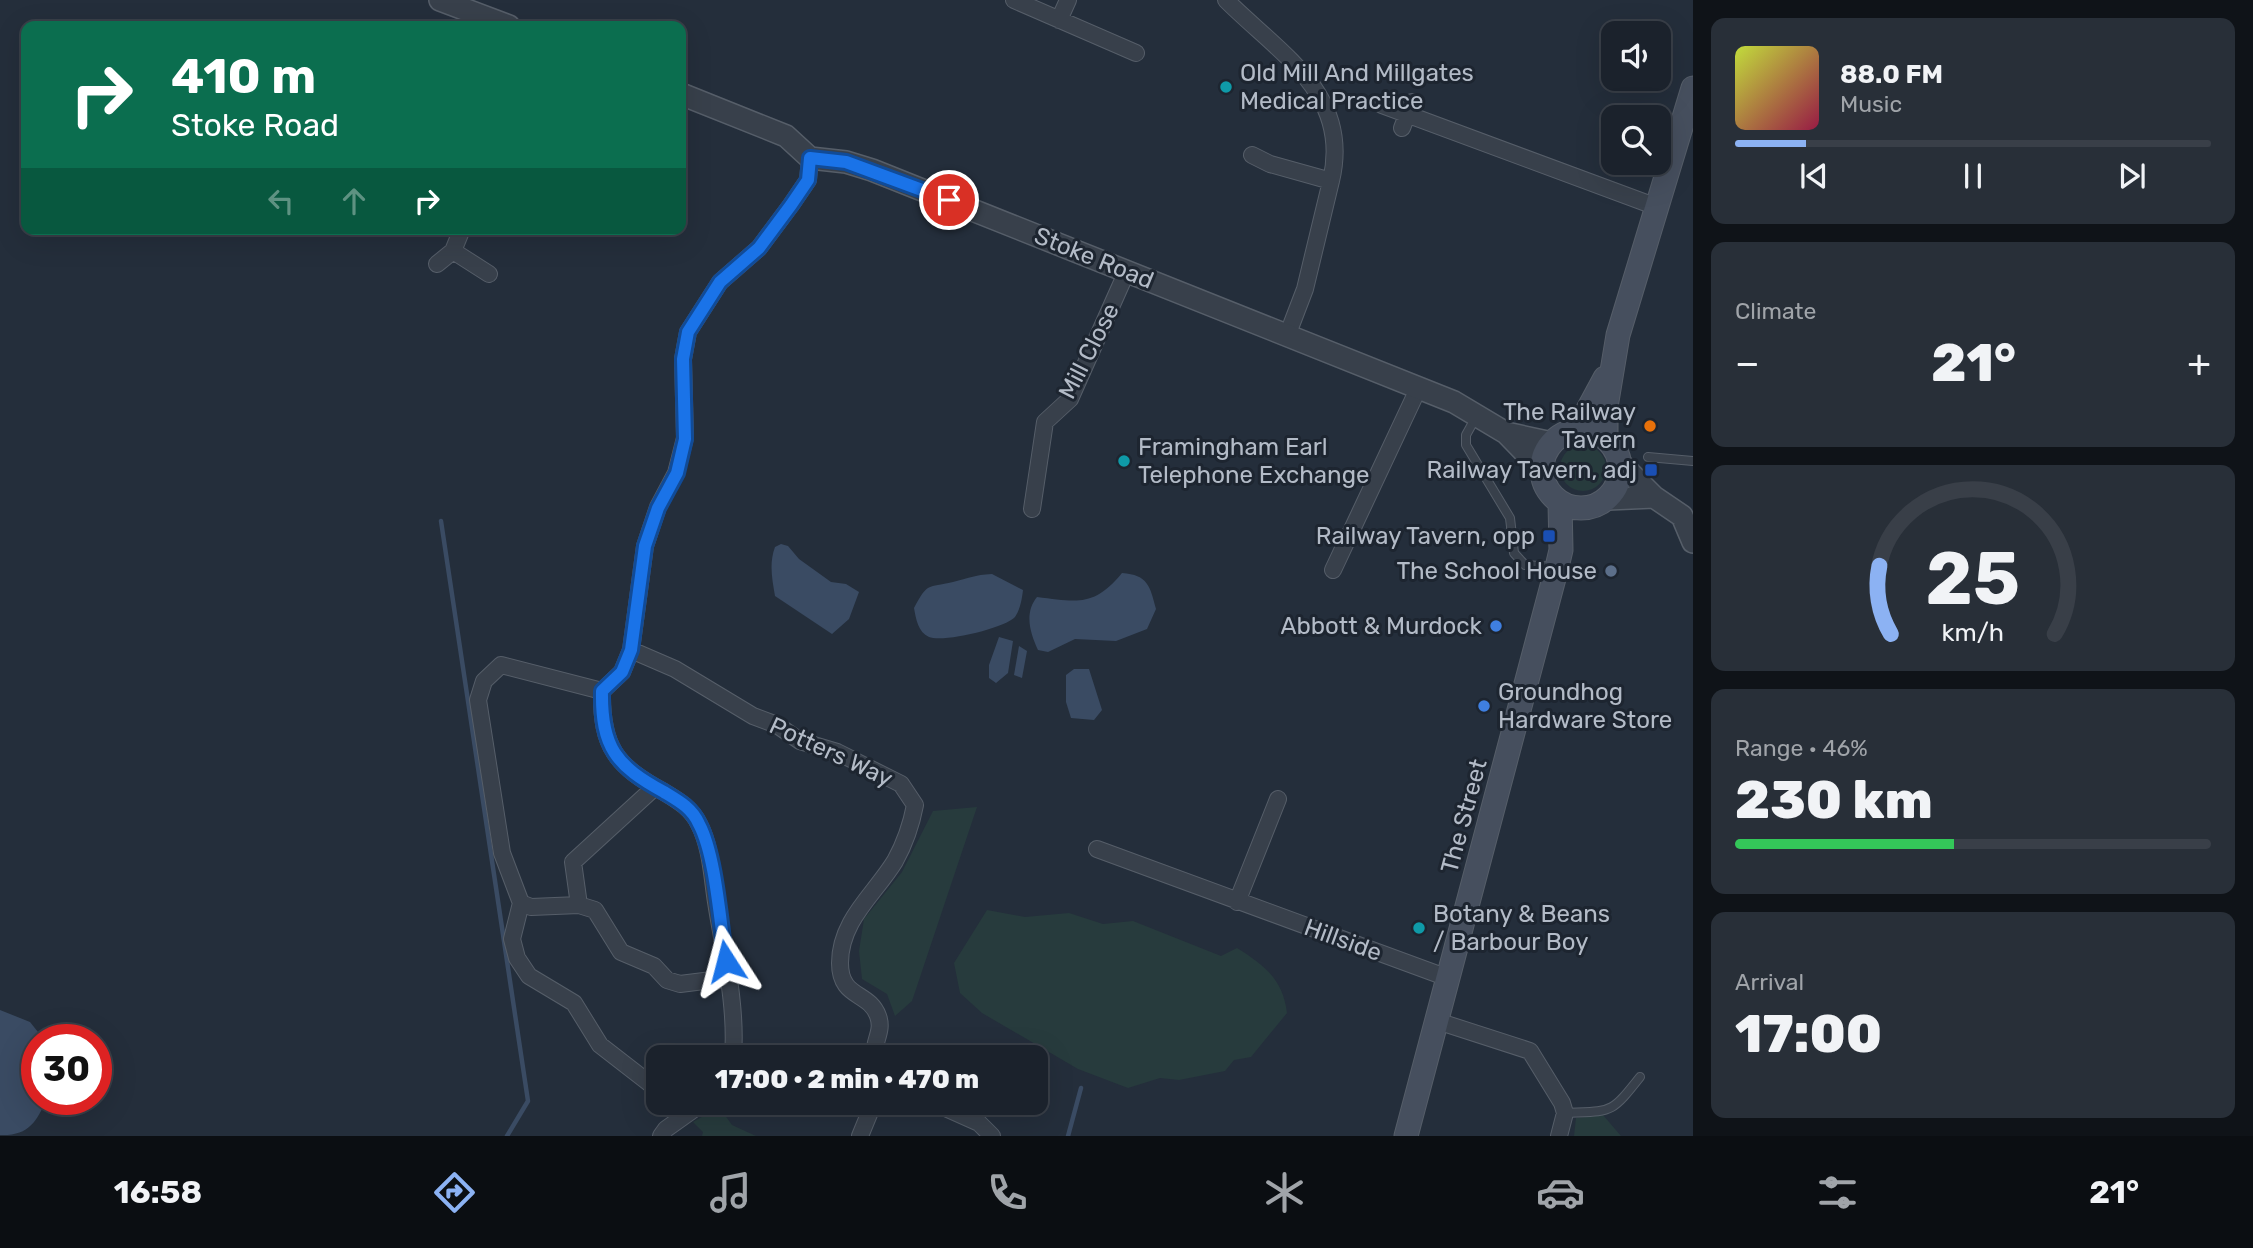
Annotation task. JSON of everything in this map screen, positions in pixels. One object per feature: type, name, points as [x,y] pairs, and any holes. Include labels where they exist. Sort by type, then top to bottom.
[{"type":"main road","points":[[1542,470],[1544,455],[1586,415],[1613,363],[1623,336],[1657,206],[1688,120],[1693,88]]},
{"type":"main road","points":[[1606,439],[1606,407],[1613,363]]},
{"type":"main road","points":[[1561,437],[1586,430],[1606,439],[1616,450],[1621,464]]},
{"type":"main road","name":"The Street","points":[[1559,558],[1620,478],[1621,464]]},
{"type":"main road","name":"The Street","points":[[1406,1136],[1559,558],[1560,503],[1548,490],[1542,470]]},
{"type":"main road","points":[[1560,503],[1575,509],[1598,504]]},
{"type":"street","points":[[1014,0],[1136,53]]},
{"type":"street","points":[[1059,20],[1068,0]]},
{"type":"street","points":[[1226,0],[1312,83],[1325,102],[1334,124],[1336,144],[1331,181],[1305,289],[1287,336]]},
{"type":"street","points":[[446,2],[496,21]]},
{"type":"street","points":[[686,96],[786,136],[810,158],[808,180],[791,205],[759,248],[720,282],[688,332],[683,359],[685,439],[677,473],[658,508],[645,546],[631,650],[622,672],[602,691],[601,717],[608,746],[625,768],[685,804],[700,824],[709,857],[729,978],[732,1045]]},
{"type":"street","points":[[1382,105],[1657,206]]},
{"type":"street","points":[[1252,155],[1270,164],[1331,181]]},
{"type":"street","name":"Stoke Road","points":[[810,158],[846,162],[872,170],[1419,387],[1477,414],[1506,433],[1542,470]]},
{"type":"street","points":[[437,264],[453,251],[460,235]]},
{"type":"street","points":[[453,251],[489,274]]},
{"type":"street","name":"Mill Close","points":[[1032,509],[1045,422],[1070,399],[1127,271]]},
{"type":"street","points":[[1333,570],[1419,387]]},
{"type":"street","name":"Stoke Road","points":[[1506,433],[1561,437]]},
{"type":"street","points":[[1621,464],[1654,497],[1688,510],[1693,542]]},
{"type":"street","points":[[1598,504],[1654,497]]},
{"type":"street","name":"Potters Way","points":[[631,650],[676,668],[742,710],[777,725],[800,741],[837,752],[901,784],[915,806],[909,832],[894,862],[874,886],[845,935],[840,962],[842,982],[851,993],[866,1000],[878,1015],[880,1033],[874,1045]]},
{"type":"street","points":[[602,691],[501,665],[484,681],[478,700],[502,853],[520,902],[512,939],[517,958],[528,976],[574,1003],[600,1045],[646,1081]]},
{"type":"street","points":[[579,905],[572,862],[655,787]]},
{"type":"street","points":[[1237,902],[1278,799]]},
{"type":"street","name":"Hillside","points":[[1097,849],[1448,978]]},
{"type":"street","points":[[520,902],[531,907],[579,905],[595,910],[621,952],[654,967],[667,980],[680,984],[729,978]]},
{"type":"street","points":[[1437,1021],[1530,1051],[1562,1103],[1564,1113],[1559,1136]]},
{"type":"street","points":[[662,1136],[685,1115]]},
{"type":"street","points":[[862,1135],[869,1115]]},
{"type":"street","points":[[961,1115],[979,1123],[992,1136]]},
{"type":"lane","points":[[1477,414],[1466,435],[1466,445],[1510,518],[1514,553],[1525,565],[1559,558]]},
{"type":"lane","points":[[1648,457],[1693,461]]},
{"type":"lane","points":[[1564,1113],[1609,1111],[1616,1107],[1640,1077]]},
{"type":"green space","points":[[1583,445],[1599,452],[1606,468],[1599,484],[1583,491],[1567,484],[1560,468],[1567,452]]},
{"type":"green space","points":[[977,807],[912,1001],[895,1016],[887,994],[862,979],[859,951],[864,919],[902,872],[933,811]]},
{"type":"green space","points":[[987,910],[1025,917],[1069,913],[1103,924],[1133,921],[1221,956],[1237,948],[1271,974],[1281,991],[1287,1013],[1251,1057],[1234,1060],[1225,1071],[1179,1080],[1160,1078],[1128,1088],[1078,1069],[1048,1052],[1048,1045],[1037,1045],[982,1013],[960,993],[954,963]]},
{"type":"green space","points":[[705,1115],[725,1115],[732,1125],[756,1136],[702,1136],[703,1132],[693,1122]]},
{"type":"green space","points":[[1603,1115],[1621,1136],[1574,1136],[1576,1118]]},
{"type":"water","points":[[781,544],[788,546],[799,559],[831,582],[846,584],[859,592],[849,619],[832,634],[775,596],[772,559],[775,547]]},
{"type":"water","points":[[1122,573],[1143,579],[1149,588],[1156,609],[1147,629],[1116,641],[1075,639],[1048,652],[1038,650],[1029,616],[1037,597],[1084,600],[1103,592]]},
{"type":"water","points":[[992,574],[1023,590],[1015,617],[999,626],[960,636],[936,638],[922,632],[914,608],[929,587]]},
{"type":"water","points":[[999,637],[1013,641],[1008,673],[996,683],[989,678],[989,665]]},
{"type":"water","points":[[1019,646],[1027,651],[1022,678],[1014,675]]},
{"type":"water","points":[[1074,669],[1089,669],[1102,710],[1094,720],[1071,718],[1066,702],[1066,675]]},
{"type":"water","points":[[0,1010],[32,1024],[21,1024],[21,1115],[38,1115],[25,1130],[0,1135]]},
{"type":"waterway","points":[[441,521],[528,1101],[507,1136]]},
{"type":"waterway","points":[[1068,1136],[1081,1088]]},
{"type":"place","name":"Old Mill And Millgates Medical Practice","points":[[1226,87]]},
{"type":"place","name":"The Railway Tavern","points":[[1650,426]]},
{"type":"place","name":"Framingham Earl Telephone Exchange","points":[[1124,461]]},
{"type":"place","name":"Railway Tavern, adj","points":[[1651,470]]},
{"type":"place","name":"Railway Tavern, opp","points":[[1549,536]]},
{"type":"place","name":"The School House","points":[[1611,571]]},
{"type":"place","name":"Abbott & Murdock","points":[[1496,626]]},
{"type":"place","name":"Groundhog Hardware Store","points":[[1484,706]]},
{"type":"place","name":"Botany & Beans / Barbour Boy","points":[[1419,928]]},
{"type":"route","points":[[726,961],[709,857],[700,824],[685,804],[625,768],[608,746],[601,717],[602,691],[622,672],[631,650],[643,579],[645,546],[658,508],[677,473],[685,439],[683,359],[688,332],[720,282],[759,248],[791,205],[808,180],[810,158],[846,162],[949,200]]}]
